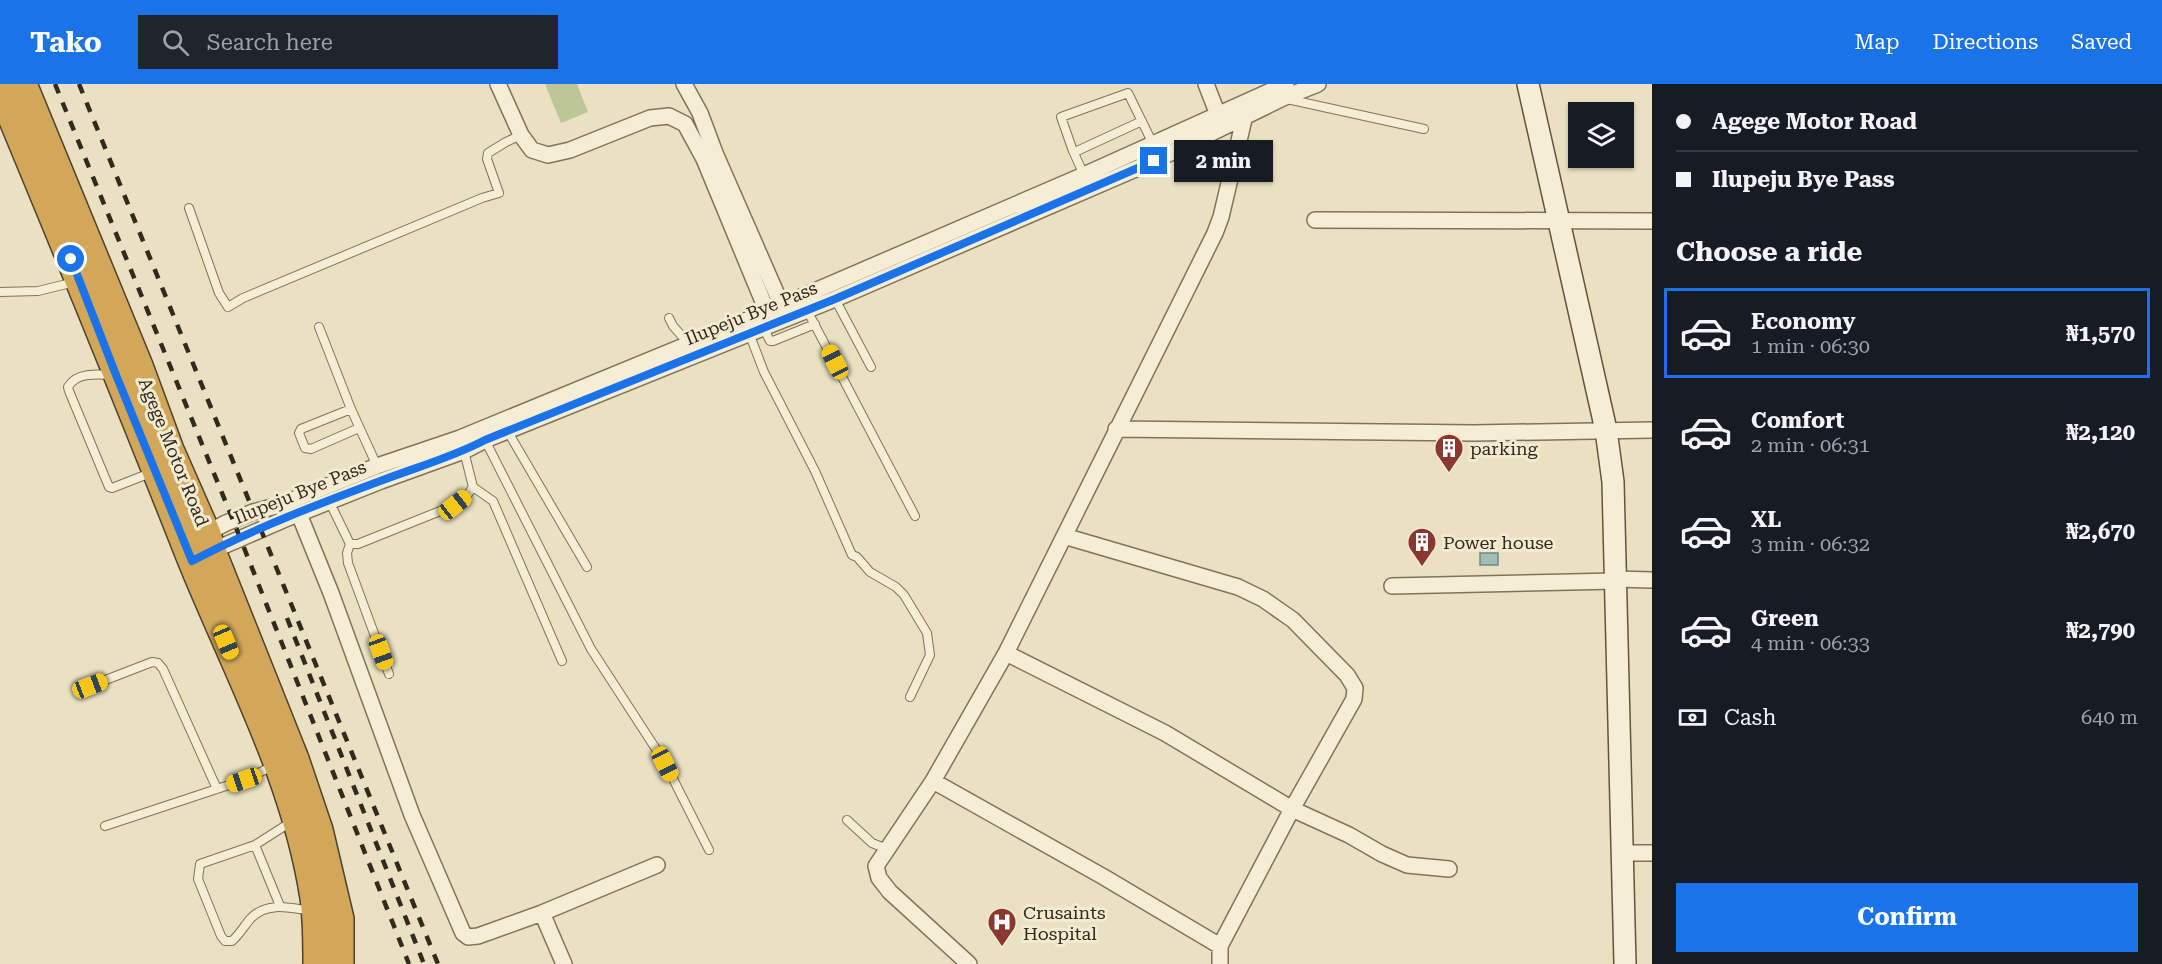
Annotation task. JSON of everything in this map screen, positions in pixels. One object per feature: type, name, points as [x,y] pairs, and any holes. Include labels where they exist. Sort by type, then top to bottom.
[{"type":"highway","name":"Agege Motor Road","points":[[23,84],[128,370],[157,471],[199,548],[295,759],[319,830],[340,919],[340,964]]},
{"type":"highway","name":"Agege Motor Road","points":[[0,89],[80,281],[170,450],[199,548],[295,820],[306,859],[316,912],[317,964]]},
{"type":"main road","points":[[1528,84],[1606,430],[1612,482],[1625,964]]},
{"type":"street","points":[[498,84],[521,135],[532,150],[548,155],[570,150],[650,118],[669,116],[685,124],[708,170],[770,321]]},
{"type":"street","points":[[684,84],[699,113],[784,311]]},
{"type":"street","points":[[1206,84],[1218,115]]},
{"type":"street","name":"Ilupeju Bye Pass","points":[[784,311],[813,308],[835,299],[1154,161],[1246,109],[1284,91],[1318,84]]},
{"type":"street","points":[[969,964],[890,892],[879,878],[876,866],[889,850],[933,781],[1005,653],[1221,217],[1246,109]]},
{"type":"street","name":"Ilupeju Bye Pass","points":[[199,548],[231,541],[464,451],[485,440],[749,333],[784,311],[1084,175],[1218,115],[1246,109]]},
{"type":"street","points":[[1315,220],[1558,222],[1652,220]]},
{"type":"street","name":"Ilupeju Bye Pass","points":[[199,548],[226,523],[253,512],[290,501],[377,466],[460,438],[689,344],[770,321]]},
{"type":"street","points":[[1116,429],[1474,433],[1652,430]]},
{"type":"street","points":[[299,514],[412,815],[463,933],[468,938],[542,913],[657,865]]},
{"type":"street","points":[[1064,536],[1238,587],[1263,599],[1293,620],[1347,675],[1355,688],[1354,699],[1292,809],[1220,946],[1220,964]]},
{"type":"street","points":[[1392,586],[1652,580]]},
{"type":"street","points":[[1005,653],[1165,733],[1292,809],[1407,865],[1449,869]]},
{"type":"street","points":[[933,781],[1220,946]]},
{"type":"street","points":[[1623,853],[1652,853]]},
{"type":"street","points":[[542,913],[564,964]]},
{"type":"lane","points":[[1284,91],[1309,105],[1424,129]]},
{"type":"lane","points":[[1084,175],[1061,117],[1128,93],[1153,144]]},
{"type":"lane","points":[[1073,151],[1142,121]]},
{"type":"lane","points":[[189,208],[219,293],[228,307],[243,298],[471,202],[499,193],[487,159],[488,153],[521,135]]},
{"type":"lane","points":[[0,292],[38,291],[80,281]]},
{"type":"lane","points":[[835,299],[871,367]]},
{"type":"lane","points":[[813,308],[808,312],[915,516]]},
{"type":"lane","points":[[669,318],[689,344]]},
{"type":"lane","points":[[770,321],[764,329],[770,341],[815,324]]},
{"type":"lane","points":[[319,327],[351,409],[377,466]]},
{"type":"lane","points":[[749,333],[764,372],[815,471],[852,555],[857,557],[870,572],[885,579],[904,595],[927,633],[930,655],[910,697]]},
{"type":"lane","points":[[128,370],[89,374],[71,382],[68,387],[109,487],[112,488],[157,471]]},
{"type":"lane","points":[[351,409],[301,429],[299,433],[305,448],[311,449],[359,428]]},
{"type":"lane","points":[[508,432],[587,567]]},
{"type":"lane","points":[[485,440],[591,649],[665,764],[709,850]]},
{"type":"lane","points":[[464,451],[473,487],[493,501],[562,661]]},
{"type":"lane","points":[[350,544],[358,544],[455,505],[466,497],[473,487]]},
{"type":"lane","points":[[336,499],[332,507],[350,544],[348,563],[389,674]]},
{"type":"lane","points":[[90,686],[152,662],[158,663],[163,669],[217,789]]},
{"type":"lane","points":[[105,826],[244,780],[277,764]]},
{"type":"lane","points":[[295,820],[255,845],[200,864],[198,879],[225,941],[232,941],[240,935],[253,916],[267,908],[280,906],[316,912]]},
{"type":"lane","points":[[847,820],[872,843],[889,850]]},
{"type":"lane","points":[[255,845],[280,906]]},
{"type":"green space","points":[[545,84],[577,84],[588,112],[561,123]]},
{"type":"water","points":[[1480,553],[1498,553],[1498,565],[1480,565]]},
{"type":"railway","points":[[55,84],[233,520],[409,964]]},
{"type":"railway","points":[[79,84],[438,964]]},
{"type":"railway","points":[[287,618],[424,964]]},
{"type":"place","name":"parking","points":[[1449,474]]},
{"type":"place","name":"Power house","points":[[1422,568]]},
{"type":"place","name":"Crusaints Hospital","points":[[1002,948]]},
{"type":"route","points":[[71,259],[192,561],[231,541],[381,481],[464,451],[485,440],[835,299],[1154,161]]}]
